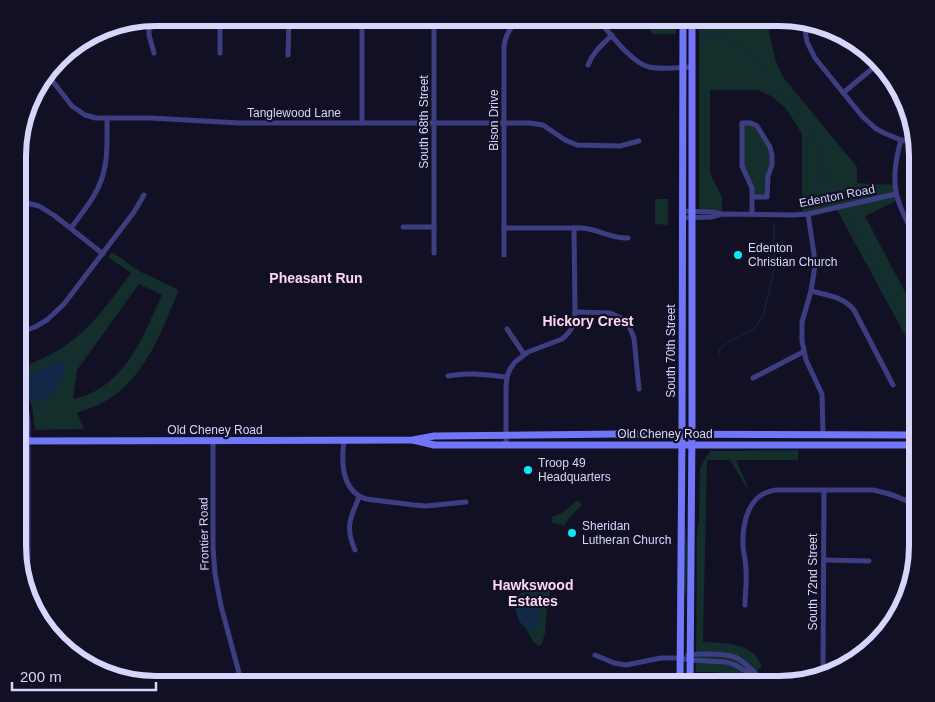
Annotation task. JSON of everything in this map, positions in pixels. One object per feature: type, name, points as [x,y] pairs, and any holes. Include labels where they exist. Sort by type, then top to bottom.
[{"type":"main road","name":"South 70th Street","points":[[680,676],[682,27]]},
{"type":"main road","name":"South 70th Street","points":[[690,676],[692,27]]},
{"type":"main road","name":"Old Cheney Road","points":[[413,440],[434,436],[908,435]]},
{"type":"main road","name":"Old Cheney Road","points":[[28,441],[413,440],[434,444],[506,445],[908,445]]},
{"type":"street","points":[[149,26],[149,35],[154,53]]},
{"type":"street","points":[[220,26],[220,53]]},
{"type":"street","points":[[288,26],[288,55]]},
{"type":"street","points":[[362,26],[362,123]]},
{"type":"street","name":"South 68th Street","points":[[434,26],[434,253]]},
{"type":"street","name":"Bison Drive","points":[[504,256],[504,46],[505,39],[512,27]]},
{"type":"street","points":[[605,27],[632,58],[642,64],[654,68],[692,67]]},
{"type":"street","points":[[805,29],[814,58],[868,122],[884,133],[907,141]]},
{"type":"street","points":[[588,66],[591,57],[597,49],[612,35]]},
{"type":"street","points":[[843,93],[874,68]]},
{"type":"street","name":"Tanglewood Lane","points":[[51,80],[72,106],[84,115],[96,118],[150,118],[240,123],[530,123],[543,125],[565,140],[577,145],[620,146],[639,141]]},
{"type":"street","points":[[71,228],[91,202],[103,174],[107,154],[107,118]]},
{"type":"street","points":[[752,197],[767,197],[767,179],[772,165],[772,151],[757,126],[751,123],[742,123],[742,166],[752,188],[752,197],[752,214]]},
{"type":"street","points":[[901,140],[894,178],[896,194],[909,225]]},
{"type":"street","name":"Edenton Road","points":[[682,215],[714,217],[722,214],[808,214],[896,194]]},
{"type":"street","points":[[26,330],[47,320],[64,304],[134,212],[144,195]]},
{"type":"street","points":[[26,203],[39,206],[56,216],[103,254]]},
{"type":"street","points":[[808,214],[814,260],[814,278],[802,322],[802,338],[804,352],[810,369],[822,394],[823,435]]},
{"type":"street","points":[[403,227],[434,227]]},
{"type":"street","points":[[504,228],[593,229],[614,237],[628,238]]},
{"type":"street","points":[[506,445],[506,387],[507,377],[512,366],[531,350],[557,342],[567,335],[573,325],[575,312],[574,228]]},
{"type":"street","points":[[811,291],[841,299],[854,310],[894,385]]},
{"type":"street","points":[[575,312],[610,313],[621,318],[629,326],[634,338],[639,389]]},
{"type":"street","points":[[507,330],[524,354]]},
{"type":"street","points":[[753,378],[804,352]]},
{"type":"street","points":[[448,376],[470,374],[507,377]]},
{"type":"street","points":[[27,411],[28,559]]},
{"type":"street","points":[[344,440],[345,479],[350,490],[359,497],[426,506],[466,502]]},
{"type":"street","name":"Frontier Road","points":[[213,441],[213,548],[215,574],[221,606],[240,675]]},
{"type":"street","name":"South 72nd Street","points":[[823,668],[824,490]]},
{"type":"street","points":[[745,605],[746,572],[743,536],[747,512],[751,504],[760,496],[770,491],[873,490],[900,497],[908,501]]},
{"type":"street","points":[[355,550],[350,538],[349,527],[359,497]]},
{"type":"street","points":[[824,560],[869,561]]},
{"type":"street","points":[[595,655],[614,663],[626,665],[657,658],[690,657],[731,663],[755,676]]},
{"type":"green space","points":[[647,27],[676,27],[676,34],[653,34]]},
{"type":"green space","points":[[699,27],[768,27],[775,59],[783,77],[857,167],[857,183],[895,185],[898,200],[865,216],[909,299],[909,341],[836,208],[802,214],[802,134],[785,107],[771,96],[758,90],[710,90],[710,173],[722,197],[722,214],[699,211]]},
{"type":"green space","points":[[742,123],[754,124],[771,151],[767,197],[752,197],[752,188],[743,170]]},
{"type":"green space","points":[[655,199],[668,199],[668,225],[655,224]]},
{"type":"green space","points":[[112,252],[139,271],[179,290],[152,350],[134,377],[122,389],[109,399],[77,413],[84,429],[35,430],[32,406],[27,394],[27,365],[50,355],[71,342],[107,305],[131,273],[108,257]],"holes":[[[139,284],[162,295],[130,359],[119,373],[91,393],[73,399],[77,370]]]},
{"type":"green space","points":[[798,450],[798,460],[736,460],[747,488],[730,460],[707,460],[703,642],[735,645],[747,649],[757,657],[762,666],[755,673],[758,676],[729,676],[715,672],[696,672],[697,531],[699,523],[700,468],[710,451]]},
{"type":"green space","points":[[578,500],[582,505],[564,526],[552,522],[552,517],[562,513]]},
{"type":"green space","points":[[684,524],[687,544],[686,603],[684,586]]},
{"type":"green space","points":[[541,581],[547,582],[550,592],[545,633],[542,644],[539,645],[535,643],[524,626],[527,629],[539,619],[538,598],[529,594],[518,602],[515,610],[514,604],[518,595]]},
{"type":"water","points":[[61,361],[66,363],[62,380],[56,388],[43,400],[35,401],[27,393],[27,375]]},
{"type":"water","points":[[530,593],[537,596],[540,609],[538,624],[532,631],[522,624],[517,616],[516,608],[516,603]]},
{"type":"waterway","points":[[668,27],[672,29]]},
{"type":"waterway","points":[[701,33],[727,39],[738,45],[757,61],[810,129],[838,197]]},
{"type":"waterway","points":[[806,205],[819,180],[821,161]]},
{"type":"waterway","points":[[847,214],[909,330]]},
{"type":"waterway","points":[[719,354],[720,349],[727,343],[754,329],[763,316],[774,270],[774,223]]},
{"type":"place","name":"Edenton Christian Church","points":[[738,255]]},
{"type":"place","name":"Troop 49 Headquarters","points":[[528,470]]},
{"type":"place","name":"Sheridan Lutheran Church","points":[[572,533]]},
{"type":"district","name":"Pheasant Run","points":[[316,278]]},
{"type":"district","name":"Hickory Crest","points":[[588,321]]},
{"type":"district","name":"Hawkswood Estates","points":[[533,594]]}]
